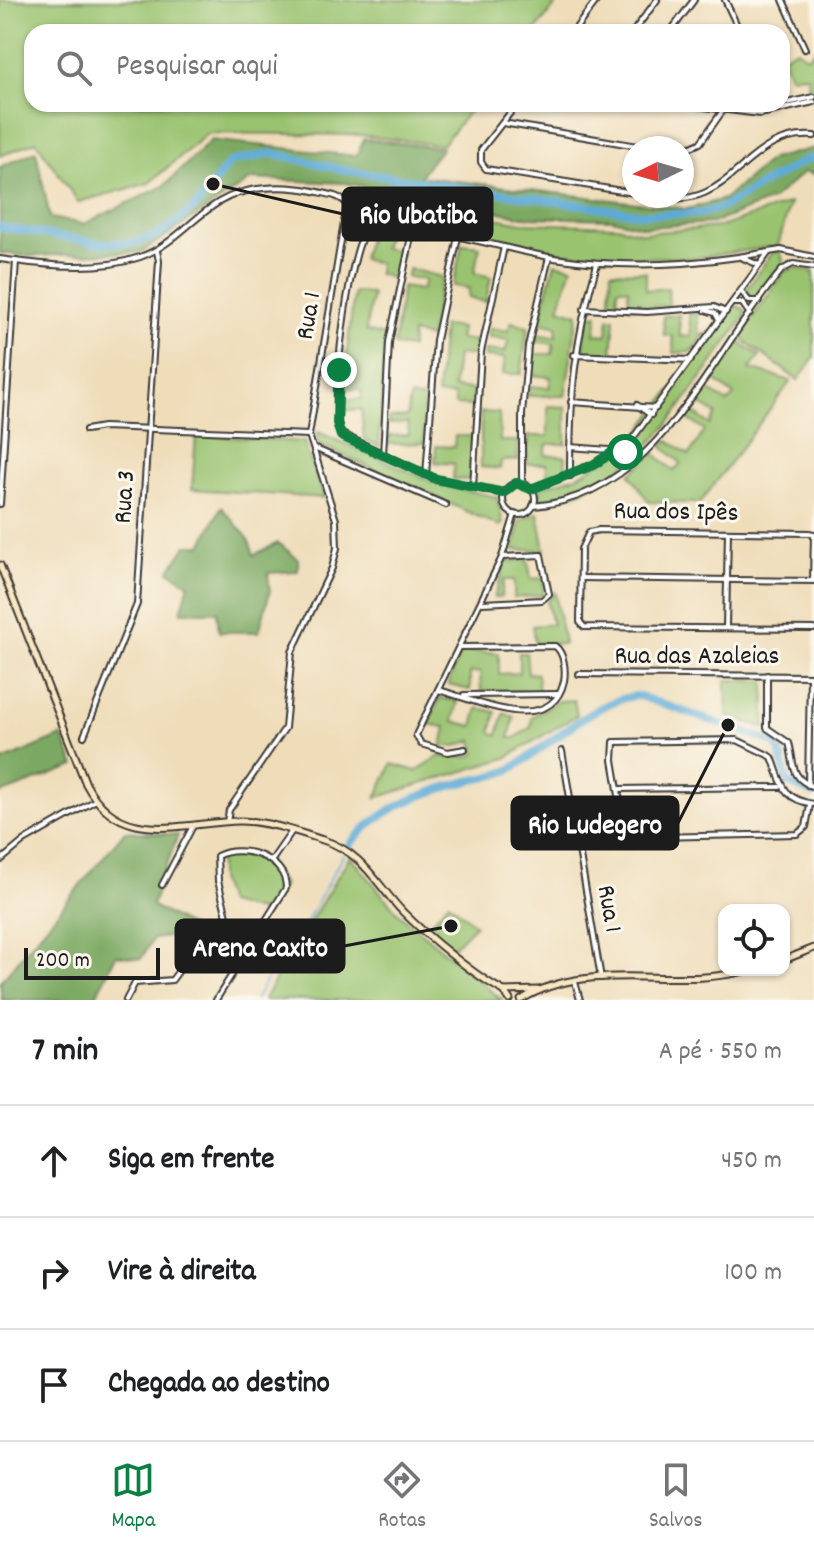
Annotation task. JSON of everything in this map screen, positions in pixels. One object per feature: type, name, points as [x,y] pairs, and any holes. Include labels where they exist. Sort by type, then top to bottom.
[{"type":"street","points":[[579,24],[597,0]]},
{"type":"street","points":[[639,24],[657,0]]},
{"type":"street","points":[[676,24],[694,0]]},
{"type":"street","points":[[725,0],[736,24]]},
{"type":"street","points":[[783,0],[805,49]]},
{"type":"street","points":[[790,105],[814,100]]},
{"type":"street","points":[[511,112],[481,150],[482,165],[491,171],[622,191]]},
{"type":"street","points":[[694,146],[700,143],[722,112]]},
{"type":"street","points":[[503,123],[622,143]]},
{"type":"street","points":[[694,198],[706,195],[726,183],[758,150],[772,141],[814,136]]},
{"type":"street","name":"Rua 1","points":[[0,259],[84,264],[129,260],[157,251],[219,202],[244,193],[281,186],[324,193],[346,202],[348,216],[309,435]]},
{"type":"street","points":[[504,493],[426,475],[346,439],[338,430],[342,333],[364,232],[373,229],[458,237],[597,264],[679,265],[785,251],[814,257]]},
{"type":"street","points":[[383,455],[389,342],[412,232]]},
{"type":"street","points":[[426,475],[436,340],[458,237]]},
{"type":"street","points":[[473,487],[482,343],[504,247]]},
{"type":"street","name":"Rua 3","points":[[84,736],[136,610],[159,261],[157,251]]},
{"type":"street","points":[[785,251],[788,265]]},
{"type":"street","points":[[531,489],[570,476],[633,438],[769,252]]},
{"type":"street","points":[[801,264],[804,255]]},
{"type":"street","points":[[522,483],[522,414],[528,346],[549,257]]},
{"type":"street","points":[[740,257],[759,265]]},
{"type":"street","points":[[0,504],[16,261]]},
{"type":"street","points":[[570,476],[570,402],[574,355],[597,264]]},
{"type":"street","points":[[533,506],[531,489],[522,483],[511,485],[504,493],[504,504],[515,514],[526,513],[533,506],[551,505],[576,496],[630,466],[668,428],[788,265],[814,267]]},
{"type":"street","points":[[741,291],[749,301],[759,301]]},
{"type":"street","points":[[732,304],[742,303],[750,314]]},
{"type":"street","points":[[584,309],[639,312],[714,307],[726,312]]},
{"type":"street","points":[[703,309],[712,311],[720,321]]},
{"type":"street","points":[[574,355],[691,360]]},
{"type":"street","points":[[673,358],[685,367]]},
{"type":"street","points":[[570,402],[656,408]]},
{"type":"street","points":[[635,405],[651,415]]},
{"type":"street","points":[[86,430],[103,427],[309,435],[315,448],[336,520],[335,557],[292,652],[285,728],[229,810],[227,822]]},
{"type":"street","points":[[633,438],[634,449],[643,454]]},
{"type":"street","points":[[570,447],[625,452],[630,466]]},
{"type":"street","points":[[315,448],[446,505]]},
{"type":"street","points":[[465,749],[436,750],[416,738],[482,603],[502,557],[515,514]]},
{"type":"street","name":"Rua dos Ipês","points":[[726,627],[584,627],[580,622],[582,544],[592,530],[814,534]]},
{"type":"street","points":[[728,532],[726,627],[814,629]]},
{"type":"street","points":[[581,578],[814,581],[814,534]]},
{"type":"street","points":[[482,603],[542,600],[549,594],[541,555],[502,557]]},
{"type":"street","points":[[0,565],[96,800],[120,819],[138,826],[255,823],[292,831],[341,848],[367,865],[405,913],[504,991],[510,1000]]},
{"type":"street","points":[[438,690],[525,713],[549,705],[558,694],[564,670],[562,655],[555,646],[460,647]]},
{"type":"street","name":"Rua das Azaleias","points":[[579,674],[812,676]]},
{"type":"street","points":[[767,675],[766,726],[789,743],[793,771],[811,786]]},
{"type":"street","points":[[811,786],[812,676]]},
{"type":"street","points":[[546,694],[549,705]]},
{"type":"street","points":[[457,695],[558,694]]},
{"type":"street","points":[[497,708],[499,696]]},
{"type":"street","points":[[606,838],[797,834],[806,827],[812,804],[793,799],[780,787],[772,757],[741,741],[614,742],[626,837]]},
{"type":"street","name":"Rua 1","points":[[562,751],[601,978]]},
{"type":"street","points":[[618,789],[780,787]]},
{"type":"street","points":[[0,861],[24,841],[96,800]]},
{"type":"street","points":[[162,885],[193,826]]},
{"type":"street","points":[[272,860],[292,831]]},
{"type":"street","points":[[216,1000],[254,940],[286,888],[286,880],[272,860],[240,851],[217,856],[219,890],[230,928],[254,940]]},
{"type":"street","points":[[126,1000],[135,983],[175,978],[196,947],[221,941],[230,928]]},
{"type":"street","points":[[790,958],[814,948]]},
{"type":"street","points":[[504,991],[543,989],[601,978],[724,976]]},
{"type":"street","points":[[575,982],[580,1000]]},
{"type":"street","points":[[521,1000],[543,989]]},
{"type":"green space","points":[[0,0],[560,0],[540,24],[24,24],[24,112],[469,112],[442,145],[359,135],[208,133],[149,183],[78,202],[36,141],[0,156]]},
{"type":"green space","points":[[797,49],[807,57],[814,50],[814,92],[810,93],[807,75],[790,76],[790,52]]},
{"type":"green space","points":[[364,139],[442,148],[422,173],[418,197],[346,183],[252,179],[142,252],[29,256],[0,253],[0,167],[36,151],[50,218],[84,224],[164,186],[211,140],[356,156]]},
{"type":"green space","points":[[814,148],[814,175],[804,172],[772,200],[713,223],[644,227],[612,219],[525,217],[423,197],[425,177],[622,201],[622,208],[687,209],[724,199],[771,159]]},
{"type":"green space","points":[[360,192],[522,223],[617,226],[643,233],[720,227],[790,203],[778,246],[694,258],[602,257],[564,253],[503,238],[356,224]]},
{"type":"green space","points":[[387,233],[383,248],[402,251],[393,278],[378,274],[379,264],[362,259],[369,234]]},
{"type":"green space","points":[[462,244],[480,246],[474,273],[491,277],[486,302],[468,298],[469,288],[453,286]]},
{"type":"green space","points":[[780,251],[784,262],[757,298],[750,298],[746,290],[771,254]]},
{"type":"green space","points":[[555,263],[572,267],[559,308],[578,314],[565,396],[528,396],[531,386],[549,388],[551,377],[530,375],[531,354],[552,354],[554,344],[533,341],[535,334],[556,337],[557,326],[539,322]]},
{"type":"green space","points":[[798,268],[814,272],[814,358],[798,380],[739,337],[785,271]]},
{"type":"green space","points":[[409,269],[442,277],[430,338],[412,333],[411,348],[394,346],[402,287],[421,290],[425,280],[406,277]]},
{"type":"green space","points":[[611,271],[646,272],[646,290],[668,288],[669,306],[629,307],[628,288],[618,288],[617,305],[610,305]]},
{"type":"green space","points":[[354,292],[372,294],[366,331],[385,336],[379,447],[364,439],[361,409],[342,411],[342,400],[362,399],[361,390],[343,388]]},
{"type":"green space","points":[[738,306],[745,310],[745,317],[666,427],[645,449],[637,447],[635,438],[733,308]]},
{"type":"green space","points":[[697,313],[699,334],[706,334],[690,352],[674,353],[672,335],[664,335],[663,316],[679,315],[680,336],[691,337],[689,314]]},
{"type":"green space","points":[[598,314],[595,334],[607,335],[609,318],[615,318],[612,354],[583,352],[588,316]]},
{"type":"green space","points":[[511,322],[528,327],[521,374],[503,374],[505,358],[485,357],[485,350],[505,352],[509,340],[488,337],[490,328],[508,331]]},
{"type":"green space","points":[[443,326],[461,328],[459,339],[476,341],[475,355],[457,355],[453,388],[473,390],[473,406],[455,405],[455,396],[437,395]]},
{"type":"green space","points":[[739,342],[760,356],[750,369],[791,381],[700,503],[649,502],[630,474],[654,453],[674,471],[681,463],[662,446],[668,440],[689,455],[705,430],[683,416],[689,409],[710,425],[716,414],[694,401],[705,387],[727,403],[734,395],[712,378]]},
{"type":"green space","points":[[410,397],[425,399],[424,443],[389,444],[389,436],[409,435],[408,423],[389,424],[390,418],[407,417]]},
{"type":"green space","points":[[548,406],[566,407],[566,444],[547,444],[545,455],[566,456],[565,474],[547,478],[547,464],[527,464],[529,436],[548,436]]},
{"type":"green space","points":[[481,412],[499,413],[500,441],[517,441],[518,460],[501,461],[500,469],[481,467]]},
{"type":"green space","points":[[318,432],[438,484],[497,497],[503,524],[499,526],[318,444]]},
{"type":"green space","points":[[196,435],[304,442],[324,498],[192,489]]},
{"type":"green space","points":[[455,436],[472,436],[470,480],[453,479],[454,464],[435,462],[436,446],[454,447]]},
{"type":"green space","points":[[616,453],[622,453],[627,463],[611,476],[571,495],[539,500],[541,487],[577,476]]},
{"type":"green space","points":[[221,507],[248,538],[254,555],[278,543],[298,559],[298,571],[268,573],[270,591],[259,632],[219,632],[217,612],[181,612],[189,584],[169,571],[187,545],[202,545]]},
{"type":"green space","points":[[538,513],[545,550],[514,550],[520,521]]},
{"type":"green space","points":[[528,560],[531,579],[544,578],[543,595],[514,598],[514,580],[504,580],[501,597],[494,598],[506,561]]},
{"type":"green space","points":[[555,592],[564,644],[535,643],[532,626],[552,624],[547,602]]},
{"type":"green space","points":[[461,651],[499,653],[499,674],[519,673],[519,653],[526,653],[528,673],[537,674],[539,692],[481,691],[480,672],[470,673],[470,690],[448,685]]},
{"type":"green space","points":[[726,680],[765,681],[765,728],[727,716]]},
{"type":"green space","points":[[440,698],[458,701],[453,721],[473,726],[478,708],[496,712],[491,732],[498,735],[504,713],[514,717],[509,738],[515,738],[531,727],[532,717],[558,701],[574,700],[577,715],[506,758],[376,798],[392,764],[416,771],[440,756],[471,757],[476,753],[473,740],[456,746],[442,746],[446,727],[428,724]]},
{"type":"green space","points":[[62,736],[75,766],[0,794],[0,762]]},
{"type":"green space","points":[[125,831],[178,835],[152,905],[200,933],[153,939],[141,959],[116,955],[94,1000],[2,1000],[0,982]]},
{"type":"green space","points":[[234,854],[266,860],[284,885],[266,913],[227,903],[219,879],[219,859]]},
{"type":"green space","points":[[350,856],[398,913],[502,1000],[263,1000]]},
{"type":"green space","points":[[449,902],[475,925],[452,948],[427,927]]},
{"type":"waterway","points":[[0,227],[99,243],[135,243],[164,232],[197,205],[230,162],[272,153],[343,170],[643,214],[699,214],[721,208],[807,159],[814,159]]},
{"type":"waterway","points":[[347,848],[373,822],[402,804],[434,791],[506,771],[590,714],[606,705],[639,696],[775,743],[788,783],[814,794]]},
{"type":"waterway","points":[[255,1000],[278,959],[307,921],[347,848]]},
{"type":"place","name":"Rio Ubatiba","points":[[213,184]]},
{"type":"place","name":"Rio Ludegero","points":[[728,725]]},
{"type":"place","name":"Arena Caxito","points":[[451,926]]},
{"type":"route","points":[[339,370],[337,423],[341,436],[436,479],[504,493],[516,483],[525,484],[531,489],[570,476],[616,450],[625,452]]}]
